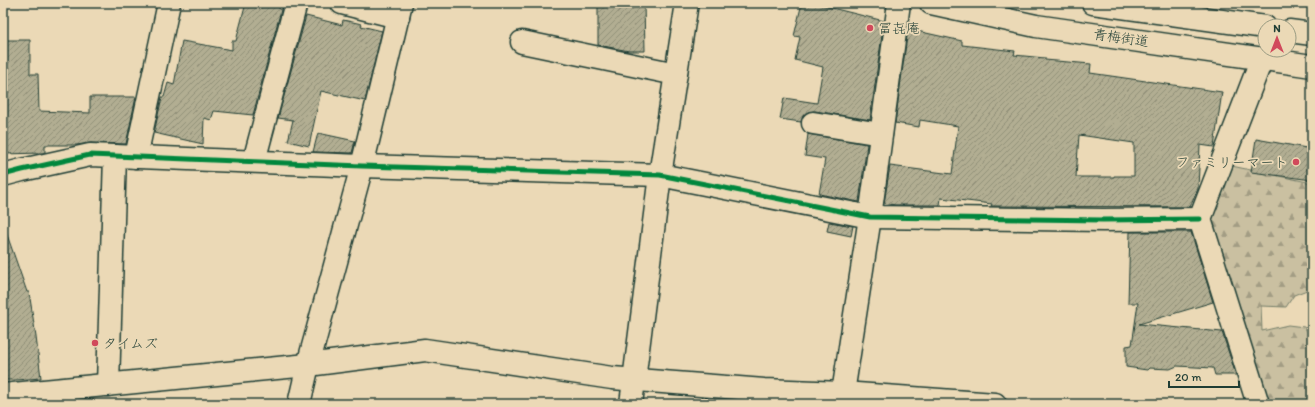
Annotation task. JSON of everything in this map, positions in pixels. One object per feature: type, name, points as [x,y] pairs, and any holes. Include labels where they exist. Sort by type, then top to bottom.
[{"type":"street","points":[[108,385],[125,157],[169,3]]},
{"type":"street","points":[[254,161],[296,3]]},
{"type":"street","points":[[299,404],[308,365],[362,166],[399,10],[342,3]]},
{"type":"street","points":[[631,404],[660,175],[687,3]]},
{"type":"street","points":[[850,397],[870,217],[898,3]]},
{"type":"street","name":"青梅街道","points":[[931,3],[1036,26],[1257,57]]},
{"type":"street","points":[[1093,3],[1257,26]]},
{"type":"street","points":[[1297,32],[1312,34]]},
{"type":"street","points":[[522,42],[676,74]]},
{"type":"street","points":[[1258,404],[1200,218],[1262,58]]},
{"type":"street","name":"青梅街道","points":[[1262,58],[1312,66]]},
{"type":"street","points":[[813,123],[881,134]]},
{"type":"street","points":[[3,176],[22,170],[90,155],[362,166],[660,175],[870,217],[1102,220],[1200,218]]},
{"type":"street","points":[[3,395],[308,365],[425,350],[612,378],[764,397],[850,397],[995,404]]},
{"type":"green space","points":[[1227,165],[1312,183],[1312,288],[1294,295],[1286,307],[1261,306],[1262,331],[1288,325],[1304,327],[1312,336],[1312,404],[1267,404],[1210,217]]},
{"type":"building","points":[[246,3],[280,3],[279,9],[281,10],[253,115],[214,111],[211,120],[204,118],[203,144],[154,133],[162,97],[164,97],[168,83],[174,85],[182,41],[232,50],[232,41],[236,41]]},
{"type":"building","points":[[598,3],[644,3],[645,51],[629,51],[598,45]]},
{"type":"building","points":[[802,3],[812,3],[884,21],[870,120],[815,111],[808,112],[804,115],[801,122],[780,119],[784,98],[817,103],[823,67],[795,60],[800,37],[794,36]]},
{"type":"building","points":[[306,16],[342,25],[343,20],[362,24],[361,26],[382,31],[365,101],[321,91],[309,146],[288,141],[293,120],[278,118]]},
{"type":"building","points":[[908,29],[962,41],[962,45],[1015,51],[1014,55],[1045,58],[1045,60],[1091,64],[1090,73],[1222,92],[1214,147],[1200,145],[1198,189],[1190,207],[991,206],[992,204],[941,198],[940,205],[895,205],[884,203],[890,166],[952,174],[958,126],[920,120],[919,127],[895,123]],"holes":[[[1079,135],[1134,143],[1134,176],[1076,177]]]},
{"type":"building","points":[[3,40],[30,40],[30,74],[38,74],[39,111],[90,113],[90,97],[136,97],[126,144],[90,143],[77,145],[45,145],[45,152],[43,153],[3,154]]},
{"type":"building","points":[[318,133],[355,141],[352,153],[313,152]]},
{"type":"building","points":[[808,134],[867,144],[859,202],[819,194],[825,159],[805,156]]},
{"type":"building","points":[[1256,139],[1312,149],[1312,180],[1251,172]]},
{"type":"building","points":[[829,222],[853,226],[851,236],[827,231]]},
{"type":"building","points":[[3,232],[6,232],[27,292],[29,292],[41,378],[3,380]]},
{"type":"building","points":[[1130,232],[1191,232],[1213,302],[1139,324],[1222,332],[1236,375],[1215,375],[1213,368],[1177,366],[1170,369],[1149,368],[1147,370],[1126,367],[1126,346],[1132,345],[1138,303],[1128,303]]},
{"type":"cycle path","points":[[3,175],[90,155],[362,166],[660,175],[870,217],[1103,220],[1200,219]]},
{"type":"place","name":"冨㐂庵","points":[[870,28]]},
{"type":"place","name":"ファミリーマート","points":[[1296,162]]},
{"type":"place","name":"タイムズ","points":[[95,343]]}]
